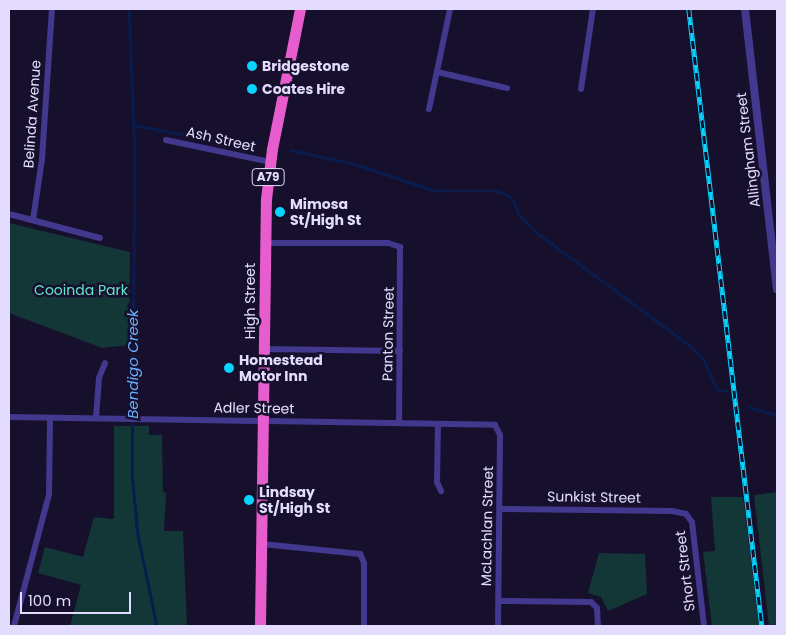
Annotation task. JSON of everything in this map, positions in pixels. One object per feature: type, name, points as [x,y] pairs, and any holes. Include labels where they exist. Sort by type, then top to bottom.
[{"type":"highway","name":"High Street","points":[[260,626],[265,242],[270,162],[300,9]]},
{"type":"street","name":"Belinda Avenue","points":[[33,220],[42,160],[52,9]]},
{"type":"street","points":[[429,109],[450,9]]},
{"type":"street","points":[[581,89],[593,9]]},
{"type":"street","name":"Allingham Street","points":[[745,9],[775,241],[777,289]]},
{"type":"street","points":[[437,72],[507,88]]},
{"type":"street","name":"Ash Street","points":[[166,140],[270,162]]},
{"type":"street","points":[[9,214],[100,238]]},
{"type":"street","name":"Panton Street","points":[[265,242],[388,243],[400,247],[400,423]]},
{"type":"street","points":[[264,349],[400,351]]},
{"type":"street","points":[[96,418],[99,378],[105,363]]},
{"type":"street","name":"Adler Street","points":[[9,417],[264,420],[497,427]]},
{"type":"street","points":[[14,626],[49,494],[50,418]]},
{"type":"street","points":[[438,424],[437,482],[441,491]]},
{"type":"street","name":"McLachlan Street","points":[[497,427],[500,509],[498,626]]},
{"type":"street","name":"Sunkist Street","points":[[500,509],[678,511],[686,514]]},
{"type":"street","name":"Short Street","points":[[686,514],[692,522],[704,626]]},
{"type":"street","points":[[262,544],[360,554],[364,563],[364,626]]},
{"type":"street","points":[[498,601],[591,602],[597,608],[598,626]]},
{"type":"green space","name":"Cooinda Park","points":[[9,223],[130,252],[129,345],[102,348],[9,313]]},
{"type":"green space","points":[[114,426],[149,426],[149,435],[162,435],[163,492],[166,493],[164,531],[183,531],[187,626],[70,626],[81,585],[38,573],[45,547],[83,557],[94,517],[114,519]]},
{"type":"green space","points":[[777,492],[777,626],[769,626],[754,495]]},
{"type":"green space","points":[[711,497],[743,497],[759,626],[712,626],[703,552],[715,551]]},
{"type":"green space","points":[[599,553],[645,554],[647,594],[608,611],[601,597],[588,593]]},
{"type":"waterway","name":"Bendigo Creek","points":[[129,9],[135,150],[132,473],[138,535],[157,626]]},
{"type":"waterway","points":[[133,125],[231,143],[258,141]]},
{"type":"waterway","points":[[291,150],[355,164],[436,191],[496,191],[506,194],[514,201],[519,215],[536,232],[689,345],[703,358],[717,389],[726,391]]},
{"type":"waterway","points":[[749,407],[777,415]]},
{"type":"railway","points":[[689,9],[762,626]]},
{"type":"place","name":"Bridgestone","points":[[252,66]]},
{"type":"place","name":"Coates Hire","points":[[252,89]]},
{"type":"place","name":"Mimosa St/High St","points":[[280,212]]},
{"type":"place","name":"Homestead Motor Inn","points":[[229,368]]},
{"type":"place","name":"Lindsay St/High St","points":[[249,500]]}]
